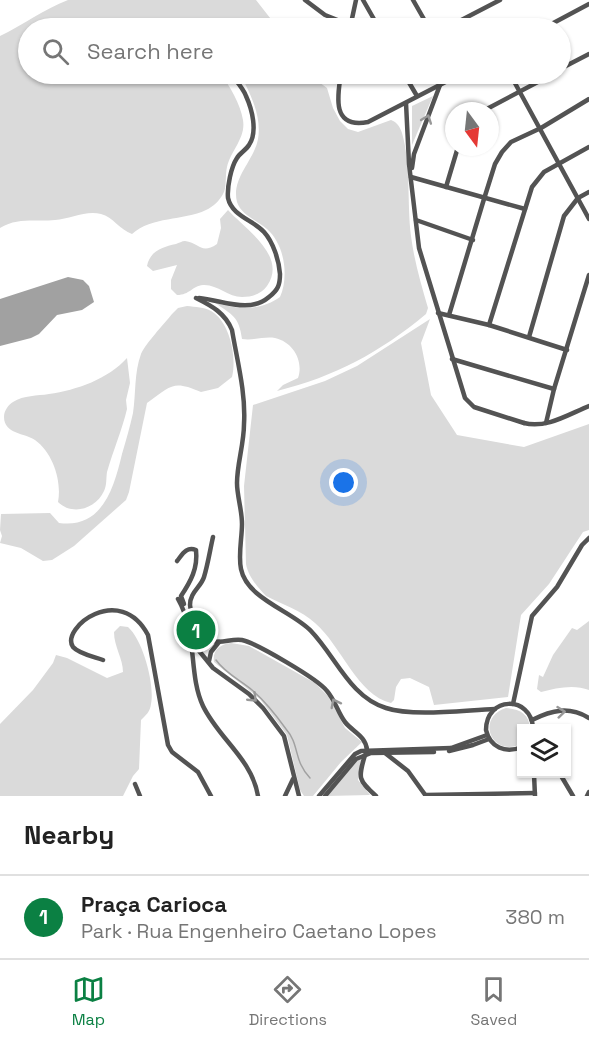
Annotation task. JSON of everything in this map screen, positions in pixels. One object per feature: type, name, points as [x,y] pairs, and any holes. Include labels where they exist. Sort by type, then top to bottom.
[{"type":"street","points":[[305,0],[331,18]]},
{"type":"street","points":[[352,18],[356,0]]},
{"type":"street","points":[[363,0],[373,18]]},
{"type":"street","points":[[413,0],[423,18]]},
{"type":"street","points":[[465,18],[500,0]]},
{"type":"street","points":[[563,18],[589,4]]},
{"type":"street","points":[[571,64],[589,54]]},
{"type":"street","points":[[238,84],[246,96],[253,118],[254,135],[249,145],[236,158],[228,197],[232,208],[263,231],[270,242],[280,265],[280,281],[277,291],[265,301],[252,305],[242,306],[214,299],[196,298],[227,318],[232,330],[244,408],[237,483],[242,519],[241,570],[249,585],[265,600],[296,618],[310,630],[357,690],[371,703],[389,709],[417,711],[495,709]]},
{"type":"street","points":[[340,84],[337,101],[341,113],[356,124],[368,122],[440,85]]},
{"type":"street","points":[[410,84],[417,96]]},
{"type":"street","points":[[516,84],[589,219]]},
{"type":"street","points":[[499,103],[534,84]]},
{"type":"street","points":[[411,175],[414,154],[440,85]]},
{"type":"street","points":[[449,315],[495,164],[502,152],[511,142],[541,128],[589,99]]},
{"type":"street","points":[[406,103],[419,248],[465,398],[474,407],[537,426],[589,406]]},
{"type":"street","points":[[489,325],[532,187],[544,172],[589,147]]},
{"type":"street","points":[[446,187],[455,156]]},
{"type":"street","points":[[411,175],[484,199],[525,209]]},
{"type":"street","points":[[529,338],[564,216],[578,198],[589,192]]},
{"type":"street","points":[[416,220],[473,240]]},
{"type":"street","points":[[546,423],[554,389],[589,275]]},
{"type":"street","points":[[438,313],[489,325],[567,350]]},
{"type":"street","points":[[452,359],[554,389]]},
{"type":"street","points":[[213,537],[204,577],[195,588],[186,606],[186,614],[202,705],[253,775],[257,796]]},
{"type":"street","points":[[513,704],[532,616],[557,587],[589,538]]},
{"type":"street","points":[[177,561],[185,551],[196,550],[193,575],[181,596],[186,606]]},
{"type":"street","points":[[178,599],[192,611],[207,638],[219,642],[230,639],[242,640],[255,645],[318,681],[330,693],[343,720],[365,740],[366,752],[360,777],[362,783],[374,796]]},
{"type":"street","points":[[104,660],[72,646],[71,639],[74,631],[84,620],[99,612],[112,610],[127,612],[145,629],[148,635],[168,745],[172,752],[198,772],[211,796]]},
{"type":"street","points":[[186,614],[192,611]]},
{"type":"street","points":[[191,641],[213,668],[249,694],[263,708],[284,736],[299,796]]},
{"type":"street","points":[[209,661],[211,652],[219,642]]},
{"type":"street","points":[[517,748],[506,750],[499,748],[488,737],[488,718],[500,706],[513,704],[525,709],[532,724]]},
{"type":"street","points":[[532,720],[566,710],[578,712],[589,718]]},
{"type":"street","points":[[319,796],[355,754],[451,748],[488,737]]},
{"type":"street","points":[[324,796],[356,759],[366,752],[451,751],[488,737]]},
{"type":"street","points":[[385,753],[415,778],[426,795],[535,794],[534,778]]},
{"type":"street","points":[[396,753],[398,762]]},
{"type":"street","points":[[285,796],[293,778]]},
{"type":"street","points":[[562,778],[573,796]]},
{"type":"street","points":[[135,784],[140,796]]},
{"type":"shaded area","points":[[68,0],[256,0],[270,18],[32,18]]},
{"type":"shaded area","points":[[18,26],[18,84],[227,84],[242,114],[243,126],[227,167],[222,196],[206,210],[188,216],[158,221],[132,234],[105,216],[95,213],[55,220],[20,221],[0,228],[0,36]]},
{"type":"shaded area","points":[[245,84],[322,84],[327,88],[340,121],[348,129],[358,132],[391,120],[398,125],[407,158],[412,245],[428,308],[426,314],[409,328],[356,362],[319,378],[277,391],[283,385],[298,378],[298,359],[292,348],[275,338],[242,339],[237,321],[214,302],[231,307],[257,307],[273,302],[280,297],[283,289],[284,262],[278,244],[267,229],[246,214],[237,202],[237,185],[256,147],[259,130]]},
{"type":"shaded area","points":[[433,96],[412,145],[412,106]]},
{"type":"shaded area","points":[[228,210],[253,234],[268,254],[272,264],[272,275],[267,286],[259,293],[246,297],[232,295],[208,285],[177,295],[171,289],[171,280],[177,265],[153,271],[147,266],[151,257],[161,248],[184,241],[204,248],[217,244],[221,228],[220,219]]},
{"type":"shaded area","points":[[68,277],[83,280],[89,286],[94,302],[82,310],[57,315],[39,334],[31,338],[0,346],[0,299]]},
{"type":"shaded area","points":[[187,306],[209,310],[223,323],[233,350],[232,377],[218,388],[201,392],[184,386],[173,386],[147,403],[126,500],[74,546],[52,560],[43,561],[21,548],[0,543],[1,514],[50,513],[59,523],[74,523],[96,513],[104,503],[115,480],[131,423],[137,369],[141,354],[172,314],[178,308]]},
{"type":"shaded area","points":[[430,319],[421,343],[431,395],[457,435],[524,447],[589,424],[589,530],[583,532],[549,584],[521,615],[508,697],[434,705],[429,687],[410,678],[401,679],[391,703],[379,698],[359,680],[315,623],[298,611],[266,596],[251,577],[246,564],[244,486],[253,405],[325,381],[357,366]]},
{"type":"shaded area","points":[[127,358],[130,383],[126,400],[127,409],[107,472],[104,491],[90,506],[70,509],[58,502],[59,485],[55,468],[47,452],[35,440],[7,427],[4,417],[6,410],[11,403],[22,398],[60,392],[101,378]]},
{"type":"shaded area","points":[[589,621],[589,690],[571,687],[541,692],[537,689],[539,675],[543,677],[553,655],[572,628],[577,630]]},
{"type":"shaded area","points":[[120,626],[128,627],[143,652],[152,696],[150,709],[141,720],[139,769],[123,796],[0,796],[0,724],[33,690],[53,663],[56,655],[107,678],[123,672],[114,632]]},
{"type":"shaded area","points":[[231,643],[249,646],[315,683],[328,696],[345,728],[362,742],[341,762],[313,796],[304,796],[300,790],[287,735],[260,699],[214,662],[214,655],[218,649]]},
{"type":"shaded area","points":[[506,708],[523,713],[528,719],[529,724],[517,724],[517,745],[502,746],[491,735],[489,727],[497,713]]},
{"type":"shaded area","points":[[361,759],[358,780],[370,795],[327,796],[355,762]]},
{"type":"waterway","points":[[216,660],[228,673],[257,694],[274,713],[290,735],[301,765],[310,778]]},
{"type":"place","name":"Praça Carioca","points":[[196,630]]}]
